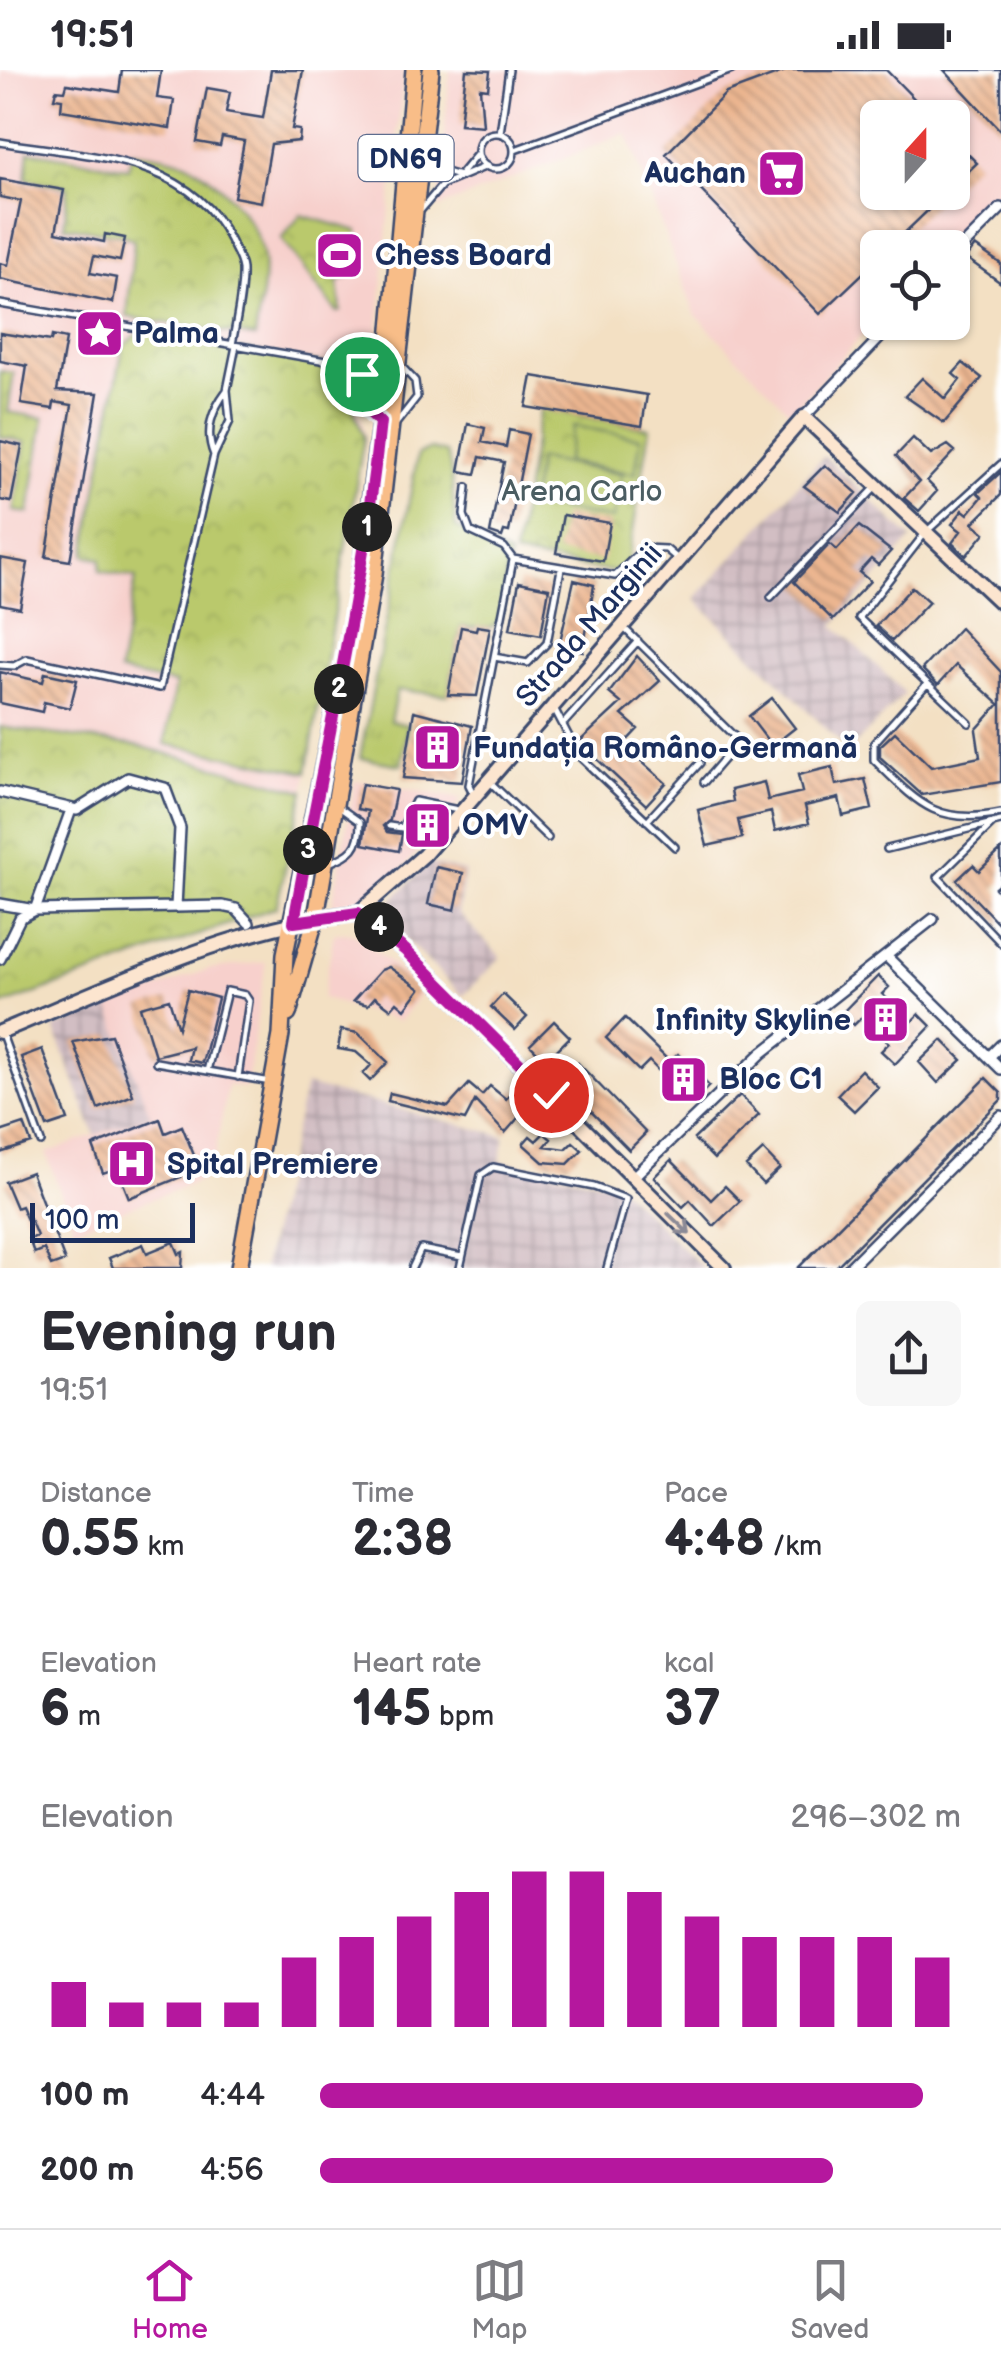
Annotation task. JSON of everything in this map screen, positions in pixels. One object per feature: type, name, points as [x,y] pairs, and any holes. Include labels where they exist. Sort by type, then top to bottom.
[{"type":"main road","name":"DN69","points":[[239,1268],[281,1035],[316,917],[377,558],[390,442],[414,70]]},
{"type":"main road","name":"DN69","points":[[281,1035],[286,954],[356,602],[380,422],[393,364],[431,70]]},
{"type":"street","points":[[970,239],[1001,208]]},
{"type":"street","name":"Strada Marginii","points":[[358,913],[390,888],[463,811],[621,625],[877,340]]},
{"type":"street","points":[[804,417],[1001,603]]},
{"type":"street","points":[[0,959],[20,918],[35,910],[71,810],[128,778],[165,788],[180,828],[176,907]]},
{"type":"street","points":[[0,792],[71,810]]},
{"type":"street","points":[[0,904],[35,910],[236,909],[249,923]]},
{"type":"street","points":[[0,1031],[208,948],[294,922],[358,913],[405,950],[724,1268]]},
{"type":"street","points":[[636,1181],[762,1053],[932,919]]},
{"type":"street","points":[[886,956],[1001,1069]]},
{"type":"street","points":[[989,1057],[1001,1045]]},
{"type":"street","points":[[850,1268],[1001,1116]]},
{"type":"lane","points":[[500,133],[509,70]]},
{"type":"lane","points":[[421,140],[430,163],[458,176],[487,166],[506,166],[515,150],[732,70]]},
{"type":"lane","points":[[410,246],[424,202],[458,176],[478,152],[482,139],[500,133],[510,139],[515,150]]},
{"type":"lane","points":[[0,142],[156,170],[199,199],[226,231],[242,266],[227,390],[230,421],[214,455],[160,688],[27,659],[14,666],[0,665]]},
{"type":"lane","points":[[478,152],[487,166]]},
{"type":"lane","points":[[0,304],[366,368],[393,364]]},
{"type":"lane","points":[[366,368],[359,398],[364,410],[380,422]]},
{"type":"lane","points":[[214,455],[209,427],[217,403],[227,390]]},
{"type":"lane","points":[[969,722],[859,618],[926,532],[1001,464]]},
{"type":"lane","points":[[771,597],[877,486]]},
{"type":"lane","points":[[467,487],[464,514],[470,532],[504,547],[513,559],[615,576],[644,548],[666,550],[679,560]]},
{"type":"lane","points":[[476,796],[469,786],[513,559]]},
{"type":"lane","points":[[494,657],[528,663],[547,643],[561,569]]},
{"type":"lane","points":[[621,625],[736,738],[736,745],[704,782]]},
{"type":"lane","points":[[564,722],[638,641]]},
{"type":"lane","points":[[926,684],[874,744],[874,760],[918,804],[944,816],[972,819],[1001,813]]},
{"type":"lane","points":[[552,706],[579,756],[675,846]]},
{"type":"lane","points":[[647,821],[700,763]]},
{"type":"lane","points":[[488,780],[548,838]]},
{"type":"lane","points":[[389,826],[402,828],[414,801],[463,811]]},
{"type":"lane","points":[[326,864],[352,854],[360,840],[363,822],[336,806]]},
{"type":"lane","points":[[887,849],[1001,821]]},
{"type":"lane","points":[[992,824],[938,877],[1001,943]]},
{"type":"lane","points":[[208,1071],[222,997],[227,991],[245,995],[249,1001],[238,1076]]},
{"type":"lane","points":[[0,1031],[41,1142]]},
{"type":"lane","points":[[156,1062],[272,1082]]},
{"type":"lane","points":[[460,1268],[485,1169],[594,1186],[626,1199]]},
{"type":"lane","points":[[607,1268],[626,1199],[636,1181]]},
{"type":"lane","points":[[412,1268],[421,1250],[462,1256]]},
{"type":"shaded area","points":[[0,70],[404,70],[376,348],[361,363],[351,383],[366,438],[304,791],[139,746],[0,727]]},
{"type":"shaded area","points":[[450,70],[1001,70],[1001,198],[976,213],[960,230],[860,230],[860,338],[791,413],[695,314],[627,133],[438,208]]},
{"type":"shaded area","points":[[824,456],[912,539],[834,625],[905,693],[849,751],[695,599]]},
{"type":"shaded area","points":[[355,780],[462,799],[402,870],[356,907],[332,907]]},
{"type":"shaded area","points":[[429,863],[465,872],[458,913],[501,957],[463,996],[379,913]]},
{"type":"shaded area","points":[[334,934],[355,934],[423,990],[399,1021],[322,998]]},
{"type":"shaded area","points":[[266,962],[246,1088],[228,1085],[211,1176],[74,1229],[46,1153],[149,1115],[109,1007],[209,969]]},
{"type":"shaded area","points":[[109,1007],[150,1115],[95,1135],[54,1028]]},
{"type":"shaded area","points":[[305,1085],[505,1136],[500,1161],[618,1185],[703,1268],[263,1268]]},
{"type":"green space","points":[[29,151],[128,168],[132,151],[152,154],[186,163],[211,179],[245,216],[260,245],[263,279],[255,337],[127,317],[134,241],[123,235],[64,226],[68,187],[26,179]]},
{"type":"green space","points":[[301,215],[358,231],[353,274],[338,282],[341,311],[337,312],[281,239]]},
{"type":"green space","points":[[140,332],[350,368],[351,401],[364,438],[307,772],[165,744],[175,684],[119,672],[136,578],[100,571],[101,559],[85,555],[123,346]]},
{"type":"green space","points":[[0,371],[14,373],[8,412],[44,418],[29,513],[14,511],[25,442],[0,437]]},
{"type":"green space","name":"Arena Carlo","points":[[540,409],[650,428],[626,574],[514,555]]},
{"type":"green space","points":[[573,426],[641,438],[635,474],[566,462]]},
{"type":"green space","points":[[431,449],[446,453],[449,460],[456,527],[509,556],[499,622],[490,628],[461,627],[448,695],[397,690],[390,721],[408,725],[401,765],[360,758],[418,454]]},
{"type":"green space","points":[[538,459],[622,474],[613,519],[530,504]]},
{"type":"green space","points":[[0,727],[139,746],[304,791],[276,907],[0,1006]]},
{"type":"building","points":[[122,70],[161,70],[157,98],[174,100],[170,128],[61,110],[62,99],[54,98],[56,90],[65,91],[67,84],[119,92]]},
{"type":"building","points":[[271,70],[303,70],[292,129],[300,130],[299,141],[271,144],[261,202],[234,197],[244,141],[222,137],[220,146],[197,142],[207,88],[230,92],[226,112],[263,118]]},
{"type":"building","points":[[466,70],[490,71],[488,89],[480,88],[483,126],[460,124]]},
{"type":"building","name":"Auchan","points":[[788,70],[886,70],[915,100],[860,100],[860,210],[928,210],[908,230],[860,230],[860,276],[820,314],[666,154],[726,93]]},
{"type":"building","points":[[944,70],[1001,70],[1001,131]]},
{"type":"building","points":[[0,179],[64,190],[56,232],[104,242],[105,234],[125,238],[120,261],[94,256],[90,273],[117,278],[113,303],[0,279],[0,263],[8,265],[21,201],[0,197]]},
{"type":"building","points":[[975,246],[1001,264],[1001,283],[970,261]]},
{"type":"building","points":[[0,333],[51,341],[52,336],[66,339],[57,391],[98,393],[70,561],[46,557],[72,405],[54,402],[53,409],[21,404],[27,366],[0,361]]},
{"type":"building","points":[[963,363],[982,378],[944,423],[905,396],[922,378],[945,399],[960,380],[953,374]]},
{"type":"building","points":[[532,376],[647,395],[642,426],[526,407]]},
{"type":"building","points":[[468,424],[485,428],[482,442],[506,447],[509,430],[528,434],[509,532],[504,531],[502,537],[490,533],[504,462],[480,457],[476,474],[459,471]]},
{"type":"building","points":[[913,438],[931,455],[948,445],[955,451],[927,481],[937,491],[919,511],[904,498],[919,482],[896,456]]},
{"type":"building","points":[[0,441],[22,446],[11,502],[0,500]]},
{"type":"building","points":[[825,465],[857,493],[840,512],[804,486]]},
{"type":"building","points":[[1001,472],[1001,495],[973,523],[985,533],[966,556],[952,543],[961,531],[952,524],[963,510],[968,514],[982,497],[978,493]]},
{"type":"building","points":[[563,515],[610,523],[603,561],[556,553]]},
{"type":"building","points":[[859,526],[891,551],[878,565],[871,559],[859,572],[870,581],[833,620],[794,582],[830,544],[837,550]]},
{"type":"building","points":[[0,558],[28,563],[20,608],[0,604]]},
{"type":"building","points":[[574,580],[594,585],[583,651],[559,646]]},
{"type":"building","points":[[519,582],[549,588],[541,635],[510,629]]},
{"type":"building","points":[[912,587],[929,602],[892,641],[876,626]]},
{"type":"building","points":[[477,626],[490,628],[477,696],[448,695],[461,627],[476,630]]},
{"type":"building","points":[[960,628],[1001,672],[1001,782],[922,795],[880,757],[880,746],[895,732],[931,767],[980,757],[976,730],[999,704],[956,665],[938,685],[922,669]]},
{"type":"building","points":[[637,656],[660,681],[622,715],[638,729],[623,745],[666,783],[646,805],[579,742],[621,703],[609,693]]},
{"type":"building","points":[[0,672],[43,682],[45,673],[77,680],[70,708],[44,702],[42,712],[0,703]]},
{"type":"building","points":[[772,698],[795,728],[772,746],[749,716]]},
{"type":"building","name":"Fundația Româno-Germană","points":[[414,711],[472,726],[462,782],[403,778]]},
{"type":"building","points":[[832,767],[836,785],[865,779],[872,809],[843,816],[839,798],[805,806],[809,823],[775,831],[771,812],[738,820],[742,838],[707,846],[698,810],[733,801],[731,790],[764,782],[768,800],[802,792],[798,775]]},
{"type":"building","points":[[362,784],[396,790],[390,820],[383,826],[387,832],[402,834],[399,851],[363,844],[368,811],[357,809]]},
{"type":"building","points":[[1001,850],[1001,883],[995,888],[1001,895],[1001,926],[957,880],[973,865],[979,871]]},
{"type":"building","points":[[436,867],[463,873],[455,910],[428,904]]},
{"type":"building","points":[[389,967],[420,989],[405,1009],[397,1002],[391,1009],[375,997],[368,1005],[353,1001],[381,970]]},
{"type":"building","name":"Infinity Skyline","points":[[878,976],[889,987],[882,994],[911,1022],[919,1014],[931,1026],[895,1064],[881,1051],[889,1043],[862,1017],[854,1025],[842,1013]]},
{"type":"building","points":[[188,990],[218,998],[202,1063],[188,1060],[191,1047],[155,1056],[140,1007],[169,999],[178,1028]]},
{"type":"building","points":[[503,994],[527,1017],[515,1030],[491,1007]]},
{"type":"building","points":[[625,1018],[670,1062],[678,1054],[709,1086],[691,1104],[649,1061],[639,1071],[606,1038]]},
{"type":"building","points":[[554,1021],[570,1037],[546,1061],[530,1045]]},
{"type":"building","points":[[341,1030],[358,1033],[388,1062],[370,1081],[363,1074],[371,1065],[356,1052],[338,1049]]},
{"type":"building","points":[[111,1035],[133,1095],[98,1109],[73,1042]]},
{"type":"building","points":[[942,1040],[962,1060],[938,1083],[919,1062]]},
{"type":"building","points":[[42,1049],[68,1120],[47,1127],[21,1057]]},
{"type":"building","points":[[578,1063],[646,1133],[629,1150],[560,1080]]},
{"type":"building","points":[[861,1070],[878,1087],[854,1111],[837,1095]]},
{"type":"building","points":[[986,1078],[1001,1093],[1001,1100],[835,1268],[798,1268]]},
{"type":"building","points":[[469,1084],[482,1095],[490,1086],[506,1099],[515,1089],[531,1103],[505,1133],[475,1101],[465,1120],[388,1101],[390,1093],[448,1107]]},
{"type":"building","points":[[740,1095],[759,1115],[714,1159],[694,1139]]},
{"type":"building","points":[[160,1119],[165,1133],[182,1126],[198,1165],[178,1172],[181,1177],[129,1198],[117,1168],[103,1173],[93,1146]]},
{"type":"building","points":[[24,1124],[31,1143],[0,1153],[0,1132]]},
{"type":"building","points":[[544,1133],[551,1139],[545,1146],[566,1149],[573,1142],[582,1150],[568,1164],[543,1162],[523,1144],[530,1136],[536,1141]]},
{"type":"building","points":[[763,1150],[780,1168],[763,1184],[746,1166]]},
{"type":"building","points":[[671,1160],[711,1200],[725,1186],[740,1201],[714,1226],[690,1200],[683,1207],[654,1177]]},
{"type":"building","points":[[31,1172],[65,1261],[51,1266],[44,1249],[34,1253],[29,1239],[37,1236],[21,1206],[16,1208],[5,1182]]},
{"type":"building","points":[[174,1242],[179,1254],[183,1252],[182,1268],[113,1268],[109,1258],[143,1244],[147,1253]]},
{"type":"place","name":"Auchan","points":[[781,173]]},
{"type":"place","name":"Chess Board","points":[[340,255]]},
{"type":"place","name":"Palma","points":[[99,333]]},
{"type":"place","name":"Fundația Româno-Germană","points":[[438,748]]},
{"type":"place","name":"OMV","points":[[427,825]]},
{"type":"place","name":"Infinity Skyline","points":[[886,1020]]},
{"type":"place","name":"Bloc C1","points":[[684,1079]]},
{"type":"place","name":"Spital Premiere","points":[[132,1164]]},
{"type":"route","points":[[362,374],[358,393],[361,404],[380,422],[374,482],[356,602],[294,922],[358,913],[379,927],[551,1095]]}]
